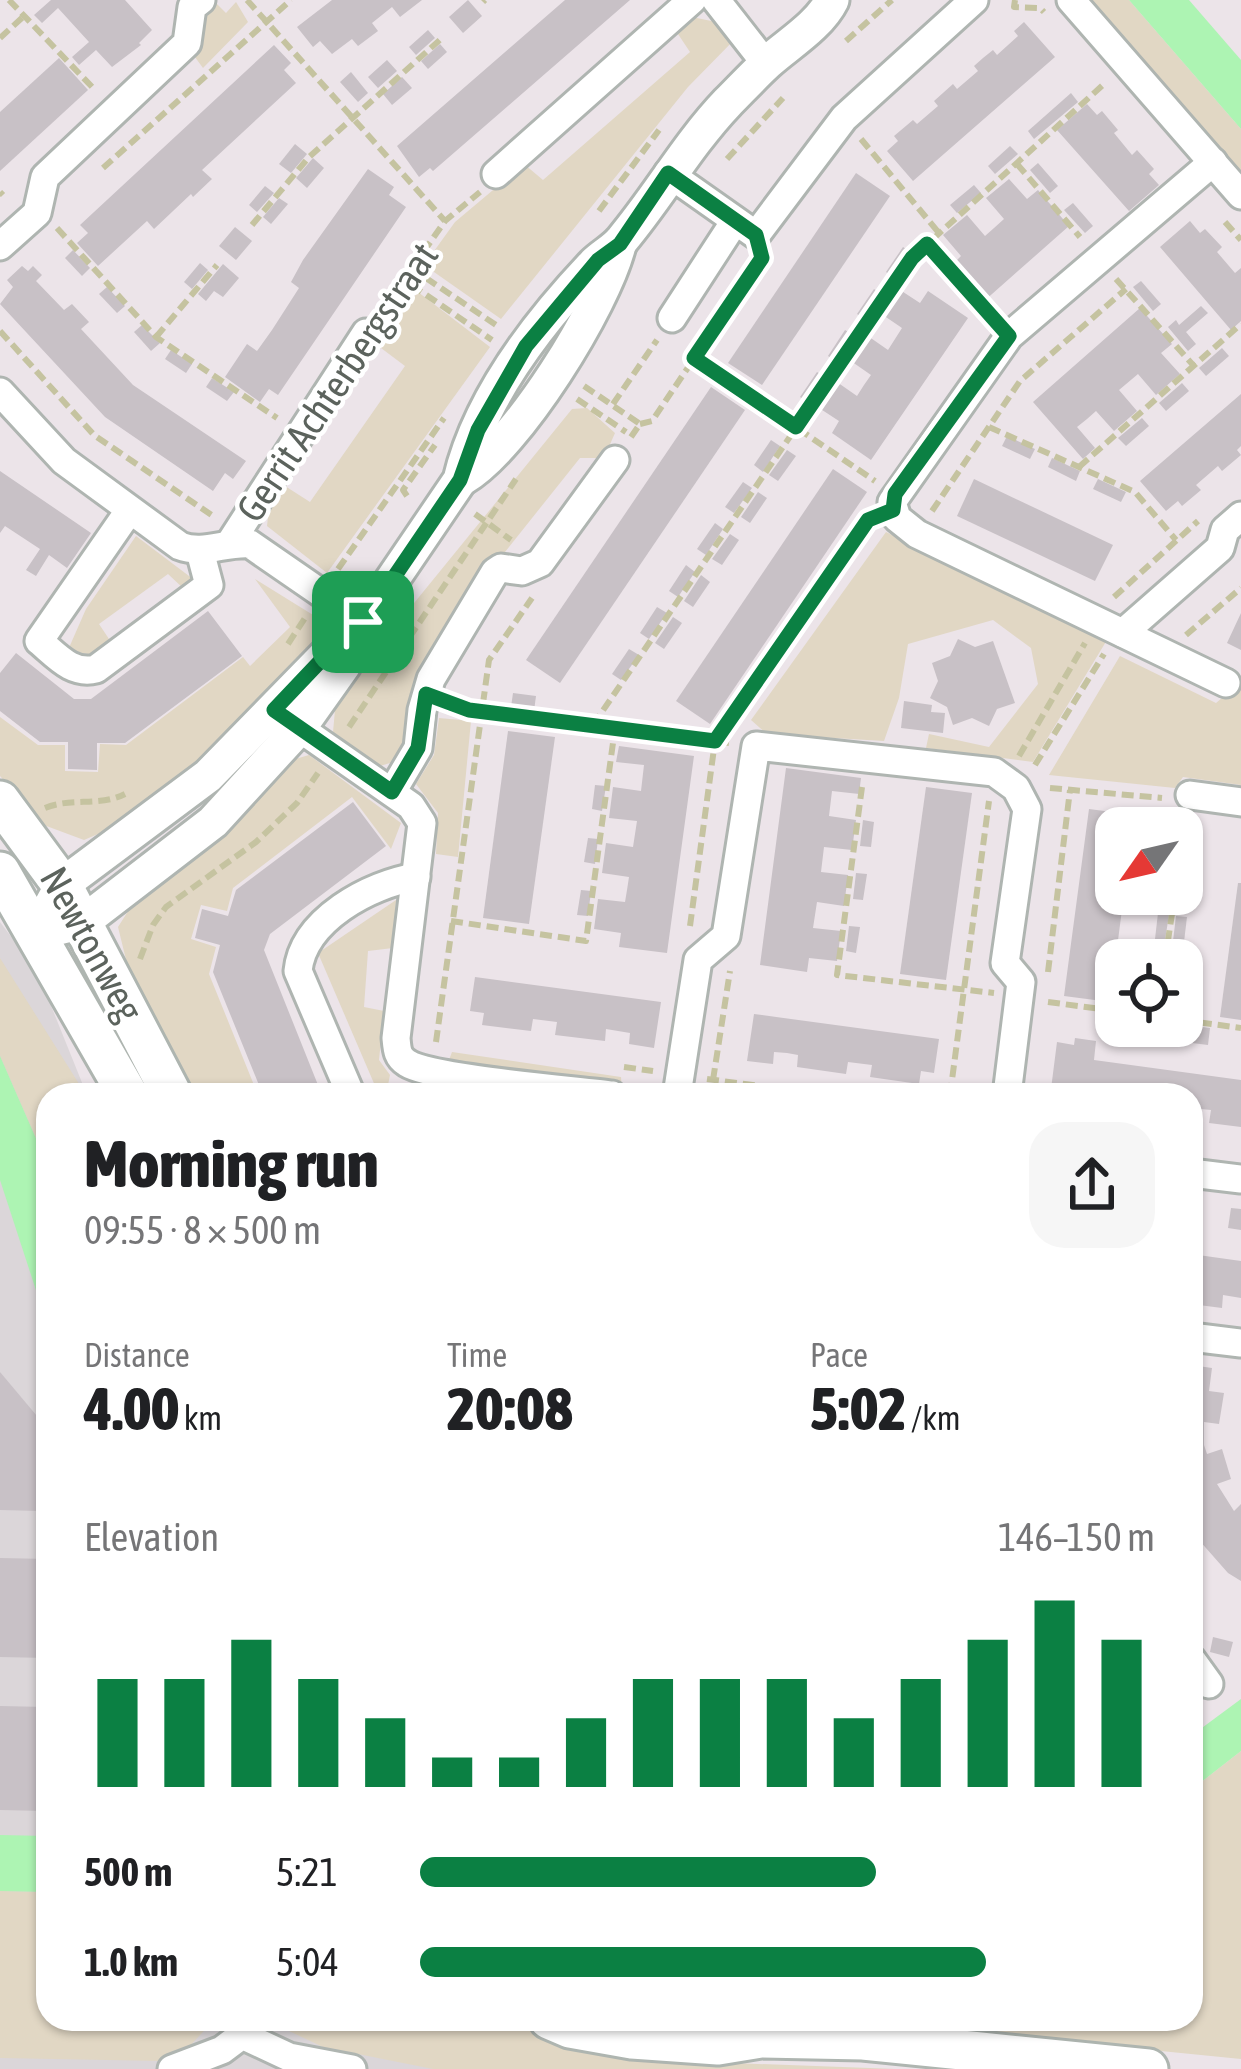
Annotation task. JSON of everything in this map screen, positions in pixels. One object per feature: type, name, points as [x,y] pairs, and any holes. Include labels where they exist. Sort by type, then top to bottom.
[{"type":"main road","name":"Newtonweg","points":[[11,814],[62,885],[166,1083]]},
{"type":"main road","name":"Newtonweg","points":[[0,872],[121,1083]]},
{"type":"main road","points":[[587,2031],[718,2045],[760,2038],[948,2046],[1148,2069]]},
{"type":"main road","points":[[742,2031],[760,2038]]},
{"type":"street","points":[[496,174],[692,0]]},
{"type":"street","points":[[716,0],[766,64]]},
{"type":"street","points":[[672,318],[844,118],[974,0]]},
{"type":"street","points":[[1071,0],[1241,195]]},
{"type":"street","points":[[0,246],[38,213],[45,177],[187,43],[193,2]]},
{"type":"street","points":[[34,934],[83,922],[212,822],[329,652],[357,630],[460,480],[478,430],[526,346],[598,260],[620,244],[668,173],[766,64],[838,4]]},
{"type":"street","points":[[1213,162],[1009,336],[894,502],[917,534],[1226,682]]},
{"type":"street","points":[[668,173],[746,228]]},
{"type":"street","name":"Gerrit Achterbergstraat","points":[[233,537],[366,333]]},
{"type":"street","points":[[0,392],[64,461],[180,546],[200,551],[233,537],[257,548],[322,592],[357,630]]},
{"type":"street","points":[[392,792],[418,748],[426,694],[438,665],[495,572],[500,568],[529,570],[540,563],[616,460]]},
{"type":"street","points":[[129,511],[39,641],[71,667],[97,669],[209,585],[200,551]]},
{"type":"street","points":[[1113,628],[1220,548],[1225,530],[1241,516]]},
{"type":"street","points":[[287,719],[411,806],[422,823],[396,1038],[400,1057],[419,1066],[532,1083]]},
{"type":"street","points":[[34,934],[62,885],[287,719]]},
{"type":"street","points":[[678,1083],[698,960],[727,936],[756,746],[994,772],[1016,790],[1028,809],[1005,963],[1022,982],[1009,1083]]},
{"type":"street","points":[[1190,795],[1241,802]]},
{"type":"street","points":[[346,1083],[298,971],[299,960],[314,930],[388,881],[416,878]]},
{"type":"street","points":[[408,1083],[419,1066]]},
{"type":"street","points":[[1203,1174],[1241,1178]]},
{"type":"street","points":[[1203,1338],[1241,1343]]},
{"type":"street","points":[[1203,1675],[1210,1684]]},
{"type":"street","points":[[172,2069],[222,2050],[242,2031]]},
{"type":"street","points":[[252,2031],[289,2056],[352,2069]]},
{"type":"path","points":[[9,0],[115,111]]},
{"type":"path","points":[[247,0],[445,221]]},
{"type":"path","points":[[97,174],[291,0]]},
{"type":"path","points":[[0,38],[24,16]]},
{"type":"path","points":[[252,225],[309,158],[442,38]]},
{"type":"path","points":[[593,725],[912,258],[1105,83]]},
{"type":"path","points":[[844,118],[939,233]]},
{"type":"path","points":[[592,221],[667,120]]},
{"type":"path","name":"Gerrit Achterbergstraat","points":[[366,333],[445,221],[496,174]]},
{"type":"path","points":[[38,213],[52,208],[53,224],[157,337],[299,434]]},
{"type":"path","points":[[640,424],[652,421],[762,258],[746,228]]},
{"type":"path","points":[[927,244],[1009,336]]},
{"type":"path","points":[[157,337],[217,265]]},
{"type":"path","points":[[917,534],[1020,381],[1126,290]]},
{"type":"path","points":[[496,343],[513,316]]},
{"type":"path","points":[[612,405],[672,318]]},
{"type":"path","points":[[1079,467],[1241,324]]},
{"type":"path","points":[[0,331],[94,436],[233,537]]},
{"type":"path","points":[[694,358],[796,427],[894,502],[868,520],[715,741],[687,945],[698,960]]},
{"type":"path","points":[[277,660],[444,418]]},
{"type":"path","points":[[988,427],[1135,492],[1176,540]]},
{"type":"path","points":[[1016,790],[1113,628],[1115,596],[1208,511]]},
{"type":"path","points":[[419,1066],[451,921],[489,660],[532,598],[527,552],[475,514]]},
{"type":"path","points":[[1165,653],[1241,588]]},
{"type":"path","points":[[1016,790],[1113,628]]},
{"type":"path","points":[[426,694],[479,711],[756,746]]},
{"type":"path","points":[[451,921],[586,941],[614,728]]},
{"type":"path","points":[[139,962],[153,925],[166,907],[256,842],[297,803],[333,750]]},
{"type":"path","points":[[866,758],[837,974],[1095,1008]]},
{"type":"path","points":[[11,814],[112,801],[138,785]]},
{"type":"path","points":[[952,1083],[990,795],[1049,788],[1179,800],[1190,795]]},
{"type":"path","points":[[1047,978],[1070,790]]},
{"type":"path","points":[[1203,1023],[1241,1028]]},
{"type":"path","points":[[614,1066],[671,1083]]},
{"type":"shaded area","points":[[1089,0],[1129,0],[1241,129],[1241,175]]},
{"type":"shaded area","points":[[1129,0],[1189,0],[1241,60],[1241,129]]},
{"type":"shaded area","points":[[214,1],[226,13],[236,2],[248,22],[203,68],[192,53],[199,11]]},
{"type":"shaded area","points":[[692,17],[721,23],[737,37],[688,87],[501,319],[424,265],[455,222],[524,164],[543,180],[690,52],[676,31]]},
{"type":"shaded area","points":[[418,292],[490,347],[327,573],[267,526],[269,508],[285,486],[310,502],[405,366],[377,345]]},
{"type":"shaded area","points":[[587,408],[615,433],[604,458],[580,458],[477,587],[411,724],[400,760],[380,766],[333,732],[336,699],[572,409]]},
{"type":"shaded area","points":[[886,532],[1107,640],[1033,762],[926,748],[929,734],[989,747],[1038,684],[1031,648],[993,620],[908,644],[899,698],[884,741],[767,734],[751,720]]},
{"type":"shaded area","points":[[136,536],[193,579],[183,588],[168,574],[99,624],[111,642],[92,655],[68,650],[86,609]]},
{"type":"shaded area","points":[[255,579],[326,623],[327,642],[236,735],[112,828],[84,840],[41,824],[0,776],[0,717],[38,745],[65,745],[65,771],[98,772],[100,744],[126,745],[243,657],[250,666],[290,627]]},
{"type":"shaded area","points":[[1120,656],[1216,703],[1241,682],[1241,785],[1183,777],[1175,788],[1049,775]]},
{"type":"shaded area","points":[[439,718],[471,721],[458,857],[436,854],[438,813],[416,784],[434,755]]},
{"type":"shaded area","points":[[309,755],[401,823],[391,849],[352,797],[233,888],[227,911],[201,905],[191,939],[216,947],[209,974],[253,1083],[179,1083],[133,988],[118,927],[139,894],[221,831],[292,760]]},
{"type":"shaded area","points":[[396,900],[393,948],[368,951],[364,1007],[384,1011],[379,1060],[390,1075],[388,1083],[374,1083],[318,953]]},
{"type":"shaded area","points":[[0,922],[37,971],[82,1083],[36,1083],[36,2031],[536,2031],[608,2069],[0,2069]]},
{"type":"shaded area","points":[[0,958],[78,1083],[36,1083],[36,1138],[0,1056]]},
{"type":"shaded area","points":[[452,1052],[621,1077],[621,1083],[577,1083],[449,1060]]},
{"type":"shaded area","points":[[0,1056],[36,1138],[36,1290],[0,1180]]},
{"type":"shaded area","points":[[1241,1699],[1241,1751],[1203,1781],[1203,1727]]},
{"type":"shaded area","points":[[1241,1751],[1241,2059],[961,2031],[1203,2031],[1203,1781]]},
{"type":"shaded area","points":[[0,1835],[36,1836],[36,1892],[0,1891]]},
{"type":"shaded area","points":[[0,1891],[36,1892],[36,2031],[204,2031],[186,2050],[161,2061],[0,2058]]},
{"type":"shaded area","points":[[289,2031],[545,2031],[556,2037],[706,2062],[896,2069],[433,2069],[323,2047]]},
{"type":"building","points":[[51,0],[125,0],[152,30],[112,67],[96,50],[79,65],[72,57],[89,42],[58,8],[42,23],[34,15]]},
{"type":"building","points":[[332,0],[422,0],[400,17],[392,7],[372,23],[378,31],[358,46],[352,39],[332,54],[320,41],[313,47],[297,27]]},
{"type":"building","points":[[468,0],[482,16],[463,33],[449,17]]},
{"type":"building","points":[[565,0],[630,0],[433,171],[430,168],[419,177],[397,146]]},
{"type":"building","points":[[1024,22],[1055,57],[913,181],[887,151],[898,141],[894,136],[938,106],[934,101],[978,71],[974,66],[993,50],[997,55],[1018,36],[1014,31]]},
{"type":"building","points":[[428,30],[435,38],[416,55],[409,47]]},
{"type":"building","points":[[440,44],[447,52],[428,69],[421,61]]},
{"type":"building","points":[[274,45],[291,63],[284,70],[296,83],[202,170],[212,179],[193,197],[191,194],[154,229],[147,221],[98,266],[77,243],[88,233],[80,225]]},
{"type":"building","points":[[59,58],[88,90],[0,171],[0,112]]},
{"type":"building","points":[[387,60],[397,71],[378,88],[368,77]]},
{"type":"building","points":[[351,72],[368,93],[358,102],[340,82]]},
{"type":"building","points":[[402,77],[412,88],[392,105],[383,94]]},
{"type":"building","points":[[1071,93],[1078,102],[1034,139],[1028,131]]},
{"type":"building","points":[[1087,104],[1097,115],[1102,111],[1132,155],[1137,150],[1154,169],[1149,174],[1159,185],[1129,211],[1057,130]]},
{"type":"building","points":[[295,144],[307,154],[291,173],[279,164]]},
{"type":"building","points":[[1010,146],[1018,154],[995,174],[988,166]]},
{"type":"building","points":[[313,158],[324,168],[307,188],[296,178]]},
{"type":"building","points":[[1038,163],[1058,186],[1050,193],[1030,170]]},
{"type":"building","points":[[368,169],[394,187],[389,195],[406,207],[278,395],[269,389],[260,402],[225,377],[247,344],[257,351],[272,330],[299,288],[291,282],[303,260]]},
{"type":"building","points":[[856,173],[890,196],[762,385],[728,363]]},
{"type":"building","points":[[1009,179],[1027,199],[1038,190],[1069,226],[983,302],[951,266],[961,256],[943,235],[967,215],[985,236],[1004,219],[986,198]]},
{"type":"building","points":[[974,185],[981,193],[957,213],[950,205]]},
{"type":"building","points":[[265,186],[274,193],[257,212],[249,205]]},
{"type":"building","points":[[279,198],[288,204],[271,224],[263,217]]},
{"type":"building","points":[[1073,203],[1093,226],[1085,233],[1064,210]]},
{"type":"building","points":[[1190,221],[1222,247],[1217,252],[1235,273],[1241,268],[1241,321],[1231,330],[1160,247]]},
{"type":"building","points":[[235,227],[252,241],[236,260],[219,246]]},
{"type":"building","points":[[903,247],[912,253],[894,278],[886,272]]},
{"type":"building","points":[[73,250],[90,268],[82,276],[65,258]]},
{"type":"building","points":[[200,263],[208,270],[192,289],[184,282]]},
{"type":"building","points":[[223,264],[239,278],[223,297],[214,291],[206,301],[198,294]]},
{"type":"building","points":[[22,266],[28,271],[33,266],[42,275],[36,281],[64,310],[72,304],[89,322],[81,329],[133,385],[246,461],[233,479],[225,473],[213,491],[105,417],[0,304],[13,287],[7,280]]},
{"type":"building","points":[[1141,281],[1161,304],[1153,311],[1133,287]]},
{"type":"building","points":[[107,287],[125,306],[117,313],[99,294]]},
{"type":"building","points":[[897,288],[920,303],[928,291],[968,318],[871,460],[832,433],[839,421],[816,406],[834,380],[857,396],[871,375],[848,359],[865,334],[888,350],[902,328],[880,313]]},
{"type":"building","points":[[874,289],[883,295],[866,320],[857,314]]},
{"type":"building","points":[[1201,306],[1208,313],[1186,332],[1196,344],[1188,351],[1168,327],[1176,320],[1179,325]]},
{"type":"building","points":[[1140,308],[1172,344],[1161,353],[1180,374],[1156,395],[1138,374],[1119,390],[1137,411],[1114,431],[1096,411],[1077,427],[1095,448],[1083,459],[1033,402]]},
{"type":"building","points":[[142,325],[160,343],[151,351],[134,332]]},
{"type":"building","points":[[845,330],[855,336],[837,362],[828,356]]},
{"type":"building","points":[[1222,348],[1229,356],[1206,376],[1199,368]]},
{"type":"building","points":[[171,350],[192,364],[186,373],[165,359]]},
{"type":"building","points":[[817,372],[827,378],[809,403],[800,397]]},
{"type":"building","points":[[212,378],[234,392],[227,401],[206,387]]},
{"type":"building","points":[[1182,383],[1189,391],[1166,411],[1159,403]]},
{"type":"building","points":[[711,387],[745,410],[560,683],[526,660]]},
{"type":"building","points":[[1241,394],[1241,446],[1237,450],[1241,455],[1222,471],[1218,466],[1196,485],[1201,490],[1182,506],[1178,501],[1166,511],[1140,481]]},
{"type":"building","points":[[1142,418],[1149,426],[1126,446],[1118,438]]},
{"type":"building","points":[[1007,436],[1035,449],[1030,459],[1002,446]]},
{"type":"building","points":[[771,440],[780,446],[763,472],[754,465]]},
{"type":"building","points":[[787,450],[796,456],[778,481],[769,475]]},
{"type":"building","points":[[1052,458],[1080,471],[1076,481],[1048,467]]},
{"type":"building","points":[[833,469],[867,492],[710,724],[676,701]]},
{"type":"building","points":[[0,471],[91,533],[67,568],[49,555],[36,576],[26,570],[40,549],[5,526],[0,533]]},
{"type":"building","points":[[974,479],[1113,545],[1095,581],[957,516]]},
{"type":"building","points":[[1098,479],[1126,492],[1121,502],[1093,489]]},
{"type":"building","points":[[743,482],[752,488],[734,513],[725,507]]},
{"type":"building","points":[[758,492],[767,498],[750,523],[741,517]]},
{"type":"building","points":[[715,523],[723,529],[706,555],[697,549]]},
{"type":"building","points":[[730,534],[739,540],[722,565],[712,559]]},
{"type":"building","points":[[686,565],[695,572],[678,597],[669,591]]},
{"type":"building","points":[[701,575],[710,582],[693,607],[684,601]]},
{"type":"building","points":[[657,607],[667,613],[649,639],[640,633]]},
{"type":"building","points":[[208,611],[242,656],[125,743],[97,743],[97,770],[68,769],[68,742],[40,742],[0,711],[0,673],[16,653],[74,699],[91,699]]},
{"type":"building","points":[[1241,613],[1241,650],[1227,643]]},
{"type":"building","points":[[673,617],[682,623],[664,649],[655,643]]},
{"type":"building","points":[[958,639],[975,647],[993,641],[1015,703],[997,709],[989,726],[972,718],[953,725],[947,707],[930,698],[938,681],[932,663],[950,656]]},
{"type":"building","points":[[629,649],[639,655],[621,680],[612,674]]},
{"type":"building","points":[[513,693],[536,696],[534,711],[511,707]]},
{"type":"building","points":[[904,701],[932,705],[931,712],[945,713],[943,733],[901,728]]},
{"type":"building","points":[[508,731],[555,737],[529,924],[483,918]]},
{"type":"building","points":[[619,746],[694,756],[667,953],[619,947],[621,933],[594,929],[598,899],[625,902],[629,877],[602,873],[606,843],[633,847],[637,821],[609,818],[613,787],[641,791],[644,765],[616,762]]},
{"type":"building","points":[[786,768],[861,778],[859,794],[832,791],[829,816],[856,820],[852,850],[824,847],[821,872],[848,875],[844,906],[817,902],[813,928],[841,931],[837,961],[809,958],[807,972],[760,965]]},
{"type":"building","points":[[595,785],[606,786],[602,811],[592,809]]},
{"type":"building","points":[[926,787],[972,793],[946,980],[900,974]]},
{"type":"building","points":[[353,802],[386,846],[270,934],[264,950],[317,1083],[258,1083],[213,972],[220,945],[195,938],[202,909],[228,916],[236,890]]},
{"type":"building","points":[[1089,809],[1095,810],[1095,915],[1121,915],[1118,939],[1095,939],[1095,1000],[1064,996]]},
{"type":"building","points":[[863,820],[874,822],[871,847],[860,846]]},
{"type":"building","points":[[588,838],[598,839],[595,864],[584,862]]},
{"type":"building","points":[[856,873],[867,874],[863,900],[853,899]]},
{"type":"building","points":[[1241,883],[1241,1020],[1220,1017]]},
{"type":"building","points":[[581,890],[591,891],[588,916],[577,915]]},
{"type":"building","points":[[1158,915],[1169,915],[1165,939],[1155,939]]},
{"type":"building","points":[[1176,916],[1187,917],[1184,939],[1173,939]]},
{"type":"building","points":[[849,926],[860,927],[856,953],[846,951]]},
{"type":"building","points":[[475,977],[661,1002],[654,1048],[629,1044],[630,1033],[606,1029],[605,1041],[555,1035],[557,1022],[533,1019],[531,1031],[482,1025],[484,1013],[470,1011]]},
{"type":"building","points":[[754,1014],[939,1039],[934,1073],[921,1071],[919,1083],[870,1077],[872,1065],[848,1062],[846,1074],[797,1067],[798,1055],[787,1053],[774,1052],[773,1064],[747,1061]]},
{"type":"building","points":[[1203,1027],[1210,1028],[1208,1045],[1203,1044]]},
{"type":"building","points":[[1095,1041],[1094,1060],[1241,1080],[1241,1127],[1209,1123],[1211,1110],[1203,1109],[1203,1083],[1052,1083],[1057,1042]]},
{"type":"building","points":[[1231,1208],[1241,1209],[1241,1230],[1228,1228]]},
{"type":"building","points":[[1203,1256],[1241,1261],[1241,1298],[1223,1295],[1222,1308],[1203,1306]]},
{"type":"building","points":[[1203,1367],[1212,1368],[1209,1391],[1224,1393],[1219,1424],[1204,1422],[1204,1445],[1207,1454],[1222,1449],[1231,1479],[1217,1484],[1234,1511],[1241,1504],[1241,1581],[1203,1545]]},
{"type":"building","points":[[0,1372],[36,1415],[36,1511],[0,1510]]},
{"type":"building","points":[[0,1558],[36,1559],[36,1658],[0,1657]]},
{"type":"building","points":[[1213,1637],[1233,1642],[1229,1657],[1210,1652]]},
{"type":"building","points":[[0,1706],[36,1707],[36,1811],[0,1810]]},
{"type":"route","points":[[668,173],[756,235],[762,258],[694,358],[796,427],[912,258],[927,244],[1009,336],[895,494],[893,510],[868,520],[715,741],[469,710],[426,694],[418,748],[392,792],[274,710],[329,652],[352,639],[363,622],[460,480],[492,400],[526,346],[598,260],[620,244],[668,173]]}]
